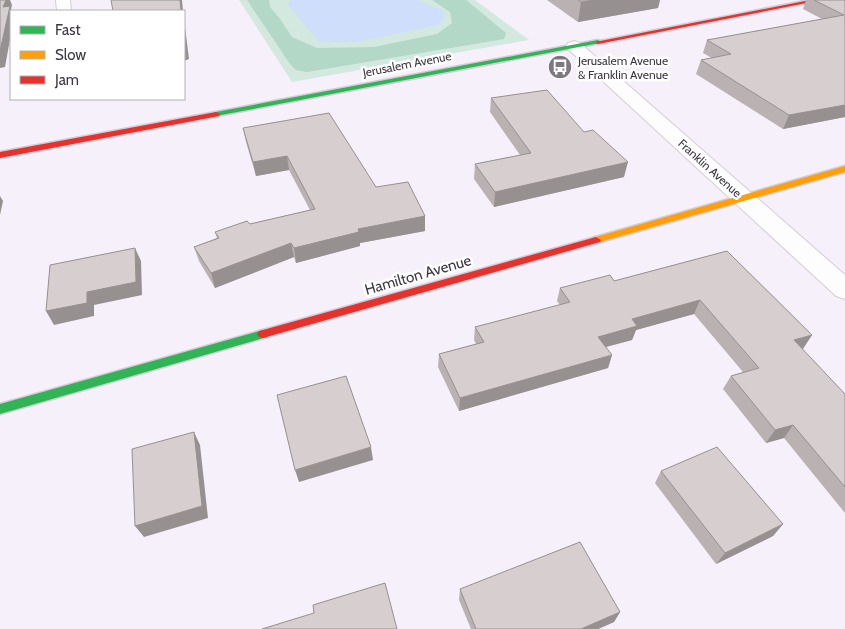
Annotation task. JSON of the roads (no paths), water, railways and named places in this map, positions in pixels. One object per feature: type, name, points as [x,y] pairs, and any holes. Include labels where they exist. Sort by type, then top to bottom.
[{"type":"main road","name":"Jerusalem Avenue","points":[[0,155],[819,0]]},
{"type":"main road","name":"Hamilton Avenue","points":[[0,409],[845,169]]},
{"type":"street","name":"Franklin Avenue","points":[[574,46],[845,290]]},
{"type":"water","points":[[291,0],[417,0],[443,11],[444,18],[438,25],[356,42],[319,42],[287,4]]},
{"type":"place","name":"Jerusalem Avenue & Franklin Avenue","points":[[560,67]]}]
